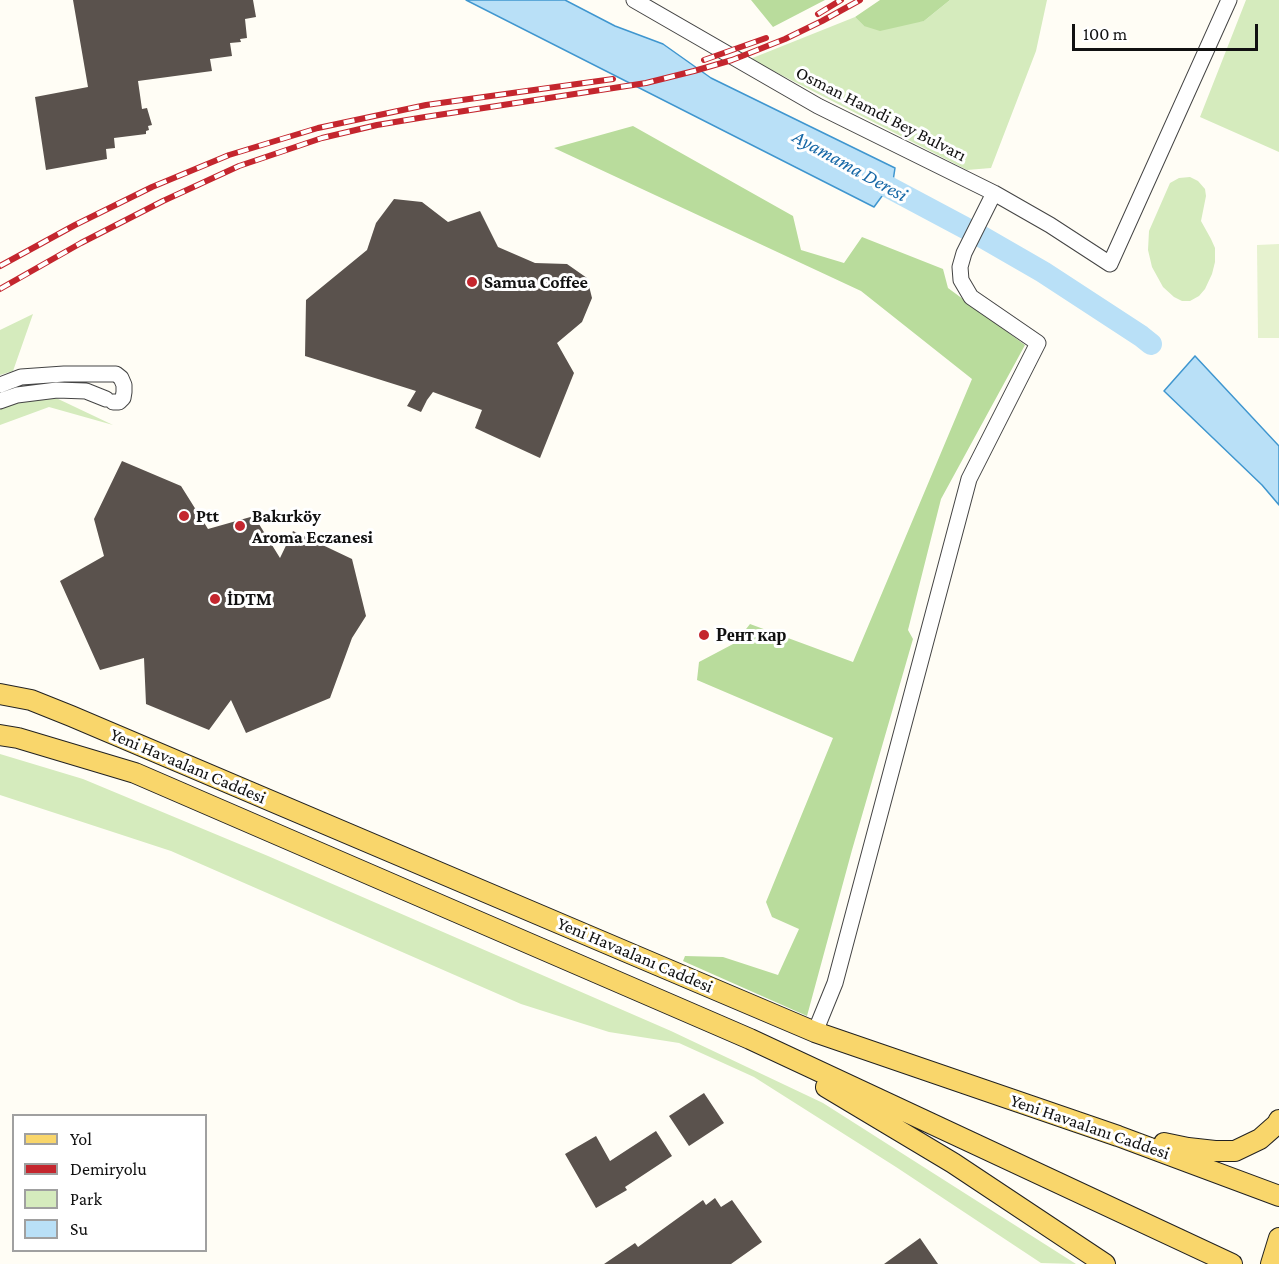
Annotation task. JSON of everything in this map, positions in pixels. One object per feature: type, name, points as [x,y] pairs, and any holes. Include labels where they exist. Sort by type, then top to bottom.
[{"type":"main road","name":"Yeni Havaalanı Caddesi","points":[[0,694],[31,700],[815,1032],[1118,1136],[1277,1196]]},
{"type":"main road","name":"Yeni Havaalanı Caddesi","points":[[0,735],[18,738],[135,773],[750,1039],[1232,1264]]},
{"type":"main road","points":[[750,1039],[953,1162],[1105,1264]]},
{"type":"main road","points":[[1118,1136],[1188,1148],[1235,1151],[1260,1139],[1279,1120]]},
{"type":"main road","points":[[1271,1264],[1279,1238]]},
{"type":"street","name":"Osman Hamdi Bey Bulvarı","points":[[633,0],[818,106],[991,199],[1050,225],[1110,264],[1229,0]]},
{"type":"street","points":[[815,1032],[835,983],[969,479],[1038,343],[970,297],[961,280],[960,267],[964,253],[991,199]]},
{"type":"street","points":[[0,385],[21,377],[64,374],[116,374],[124,385],[123,398],[119,402],[86,391],[57,390],[17,395],[0,401]]},
{"type":"street","points":[[0,687],[31,700]]},
{"type":"green space","points":[[751,0],[825,0],[773,27]]},
{"type":"green space","points":[[880,0],[950,0],[924,21],[880,31],[864,26],[855,17]]},
{"type":"green space","points":[[950,0],[1047,0],[1036,51],[991,168],[967,170],[750,59],[855,17],[864,26],[924,21]]},
{"type":"green space","points":[[1246,0],[1279,0],[1279,152],[1200,117]]},
{"type":"green space","points":[[633,126],[793,216],[801,250],[844,263],[862,237],[943,269],[948,288],[1025,345],[941,499],[908,630],[913,639],[807,1016],[683,961],[685,956],[723,957],[778,975],[799,929],[772,917],[766,902],[833,738],[697,680],[699,662],[735,643],[750,624],[853,662],[972,379],[861,291],[554,148]]},
{"type":"green space","points":[[1190,177],[1198,181],[1205,189],[1206,196],[1201,221],[1215,248],[1215,262],[1205,289],[1190,301],[1182,301],[1163,287],[1152,267],[1148,250],[1149,231],[1170,183],[1179,178]]},
{"type":"green space","points":[[1279,244],[1279,338],[1258,338],[1257,245]]},
{"type":"green space","points":[[33,314],[13,371],[0,375],[0,330]]},
{"type":"green space","points":[[54,397],[113,425],[49,407],[0,425],[0,405]]},
{"type":"green space","points":[[0,754],[83,779],[268,856],[671,1031],[823,1103],[1076,1264],[1041,1263],[754,1077],[679,1043],[609,1032],[521,1004],[171,851],[0,795]]},
{"type":"water","points":[[466,0],[565,0],[615,26],[663,44],[711,78],[895,168],[893,181],[874,207]]},
{"type":"water","points":[[1195,356],[1279,446],[1279,505],[1262,485],[1164,391]]},
{"type":"building","points":[[73,0],[253,0],[256,17],[245,19],[247,38],[240,39],[241,42],[230,43],[232,56],[210,59],[212,71],[138,81],[142,109],[147,108],[152,125],[148,126],[149,130],[146,134],[114,138],[115,148],[106,149],[107,159],[46,170],[35,97],[88,87]]},
{"type":"building","points":[[394,199],[422,202],[448,222],[480,211],[498,247],[535,263],[567,264],[587,278],[592,298],[582,322],[557,343],[574,373],[540,458],[475,428],[482,410],[433,392],[421,412],[407,406],[416,391],[305,356],[306,300],[367,250],[376,223]]},
{"type":"building","name":"İDTM","points":[[122,461],[181,486],[208,529],[254,516],[280,558],[293,531],[352,559],[366,616],[352,638],[330,698],[246,733],[231,700],[209,730],[146,704],[144,658],[100,670],[60,581],[104,556],[94,519]]},
{"type":"building","points":[[704,1093],[724,1123],[689,1146],[669,1116]]},
{"type":"building","points":[[656,1131],[672,1156],[625,1187],[627,1190],[596,1208],[565,1154],[596,1136],[610,1161]]},
{"type":"building","points":[[715,1198],[721,1207],[732,1200],[762,1242],[731,1264],[604,1264],[635,1243],[638,1247],[703,1200],[706,1205]]},
{"type":"building","points":[[920,1238],[938,1264],[884,1264]]},
{"type":"waterway","name":"Ayamama Deresi","points":[[862,173],[1043,272],[1151,344]]},
{"type":"railway","points":[[818,14],[841,0]]},
{"type":"railway","points":[[0,289],[81,243],[163,201],[239,166],[322,138],[377,125],[646,83],[694,71],[732,60],[785,39],[860,0]]},
{"type":"railway","points":[[704,60],[766,38]]},
{"type":"railway","points":[[0,266],[152,187],[229,155],[318,128],[426,105],[613,79]]},
{"type":"place","name":"Samua Coffee","points":[[472,282]]},
{"type":"place","name":"Ptt","points":[[184,516]]},
{"type":"place","name":"Bakırköy Aroma Eczanesi","points":[[240,526]]},
{"type":"place","name":"İDTM","points":[[215,599]]},
{"type":"place","name":"Рент кар","points":[[704,635]]}]
